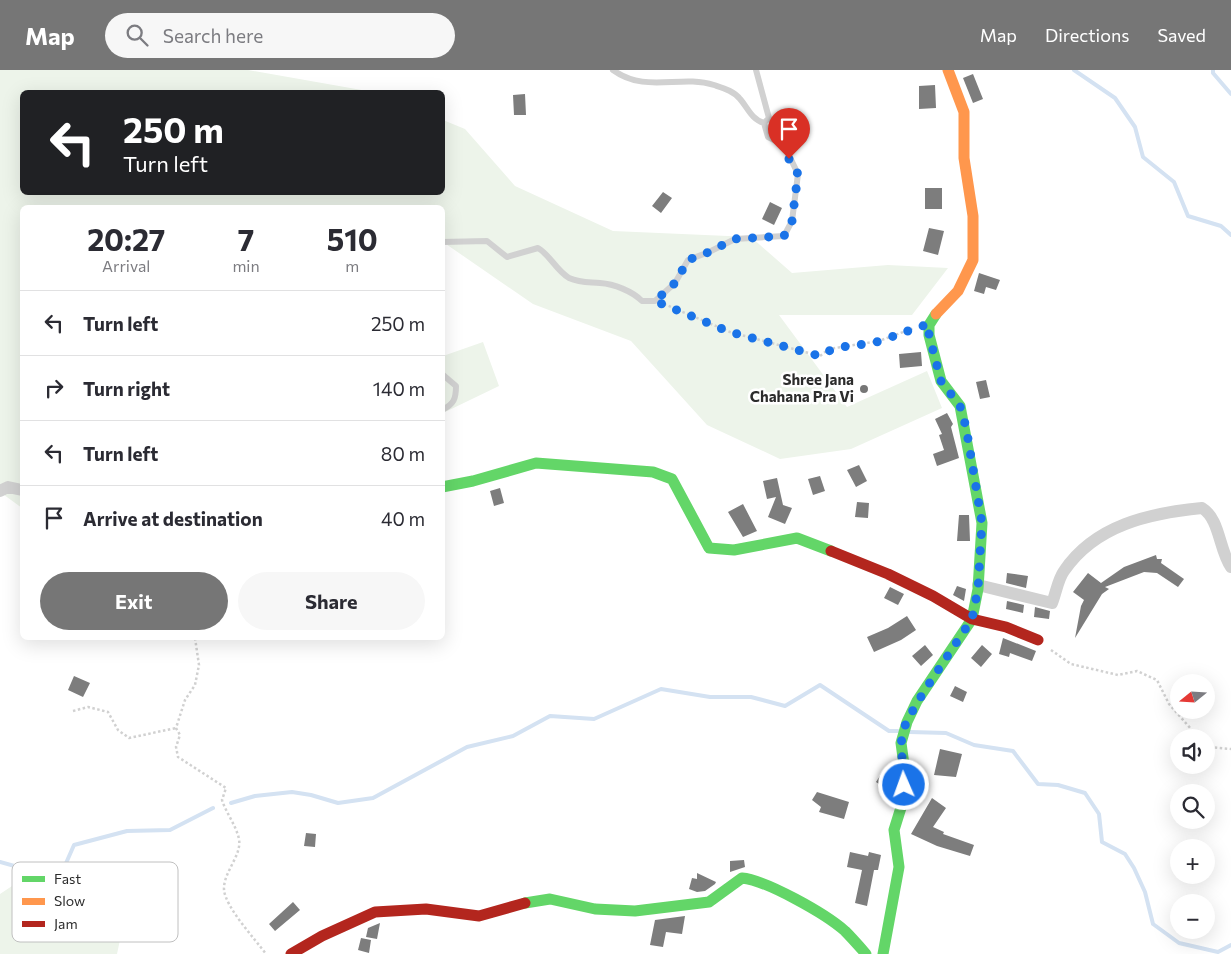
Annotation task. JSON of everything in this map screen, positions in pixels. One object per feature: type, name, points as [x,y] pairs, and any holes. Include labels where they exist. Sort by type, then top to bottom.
[{"type":"street","points":[[883,954],[899,867],[894,830],[904,798],[905,772],[901,743],[906,722],[926,687],[972,619],[978,586],[982,523],[966,427],[960,406],[941,381],[929,335],[929,324],[939,308],[958,291],[973,260],[973,216],[964,158],[964,112],[948,70]]},
{"type":"street","points":[[445,487],[473,482],[536,463],[653,472],[672,479],[709,548],[734,550],[797,538],[888,574],[933,596],[972,619],[1006,627],[1038,640]]},
{"type":"street","points":[[0,491],[8,487],[20,490]]},
{"type":"street","points":[[978,586],[1052,603],[1062,572],[1077,554],[1120,524],[1150,515],[1202,508],[1208,512],[1225,558],[1231,567]]},
{"type":"street","points":[[291,954],[322,936],[375,912],[426,908],[479,916],[525,903],[550,899],[595,909],[635,911],[709,902],[742,878],[755,879],[807,906],[844,930],[866,954]]},
{"type":"lane","points":[[445,242],[487,241],[507,257],[538,248],[544,251],[552,263],[568,277],[583,283],[601,283],[634,293],[642,301],[655,301],[675,283],[688,260],[734,239],[784,236],[792,221],[798,174],[784,145],[768,138],[764,123],[752,116],[735,94],[714,85],[700,82],[652,84],[631,79],[613,70]]},
{"type":"lane","points":[[756,70],[769,118],[764,123]]},
{"type":"lane","points":[[445,377],[456,386],[456,399],[445,408]]},
{"type":"path","points":[[655,301],[730,332],[820,356],[830,349],[879,341],[929,324]]},
{"type":"path","points":[[195,640],[199,665],[195,685],[185,700],[176,728],[180,735],[176,747],[178,757],[226,788],[222,800],[240,840],[235,858],[226,876],[224,890],[229,903],[266,954]]},
{"type":"path","points":[[1038,640],[1072,664],[1118,675],[1137,671],[1157,680],[1169,704],[1191,729]]},
{"type":"path","points":[[73,711],[88,708],[108,712],[118,730],[129,738],[176,728]]},
{"type":"path","points":[[1215,747],[1231,749]]},
{"type":"shaded area","points":[[0,70],[248,70],[362,90],[20,90],[20,195],[445,195],[445,121],[465,129],[515,186],[613,231],[751,237],[792,273],[888,265],[948,268],[912,315],[779,315],[847,407],[927,371],[942,408],[851,449],[780,459],[707,425],[631,341],[533,304],[445,243],[445,205],[20,205],[20,507],[0,492]]},
{"type":"shaded area","points":[[483,342],[499,386],[445,412],[445,355]]},
{"type":"shaded area","points":[[12,886],[12,942],[120,942],[117,954],[0,954],[0,894]]},
{"type":"building","points":[[973,74],[983,99],[973,103],[963,78]]},
{"type":"building","points":[[935,85],[936,108],[919,109],[919,86]]},
{"type":"building","points":[[525,94],[526,115],[514,115],[513,95]]},
{"type":"building","points":[[925,188],[942,188],[942,209],[925,209]]},
{"type":"building","points":[[663,192],[672,198],[661,213],[652,206]]},
{"type":"building","points":[[770,202],[782,208],[774,225],[762,219]]},
{"type":"building","points":[[929,228],[944,231],[938,255],[923,251]]},
{"type":"building","points":[[979,273],[1000,280],[996,290],[986,287],[984,294],[974,291]]},
{"type":"building","points":[[921,352],[922,366],[900,368],[899,354]]},
{"type":"building","points":[[986,380],[990,397],[980,399],[976,382]]},
{"type":"building","points":[[947,413],[953,424],[951,427],[959,458],[937,466],[933,454],[944,450],[939,435],[942,434],[935,419]]},
{"type":"building","points":[[859,465],[867,481],[856,487],[847,470]]},
{"type":"building","points":[[820,476],[825,491],[813,495],[808,479]]},
{"type":"building","points":[[777,478],[783,505],[792,508],[785,524],[768,517],[776,497],[767,499],[763,481]]},
{"type":"building","points":[[500,488],[504,503],[494,506],[490,491]]},
{"type":"building","points":[[857,502],[869,503],[868,518],[855,517]]},
{"type":"building","points":[[743,504],[757,531],[743,537],[728,512]]},
{"type":"building","points":[[959,515],[969,515],[970,541],[957,541]]},
{"type":"building","points":[[1156,555],[1157,559],[1162,559],[1161,563],[1184,579],[1178,587],[1157,573],[1144,572],[1105,587],[1109,589],[1102,594],[1075,638],[1081,606],[1084,600],[1073,592],[1088,573],[1101,583],[1124,567]]},
{"type":"building","points":[[1007,573],[1028,576],[1026,588],[1006,583]]},
{"type":"building","points":[[957,586],[966,589],[964,601],[953,595]]},
{"type":"building","points":[[890,587],[904,594],[898,605],[884,598]]},
{"type":"building","points":[[1007,601],[1024,605],[1023,613],[1006,609]]},
{"type":"building","points":[[1035,607],[1050,611],[1049,619],[1034,617]]},
{"type":"building","points":[[907,616],[916,630],[901,640],[874,652],[867,637],[888,628]]},
{"type":"building","points":[[1003,638],[1036,651],[1032,661],[1010,653],[1009,657],[999,654]]},
{"type":"building","points":[[925,645],[933,655],[921,666],[912,656]]},
{"type":"building","points":[[982,645],[992,654],[981,667],[971,658]]},
{"type":"building","points":[[74,676],[90,683],[83,697],[68,690]]},
{"type":"building","points":[[955,686],[967,692],[963,702],[950,696]]},
{"type":"building","points":[[940,749],[962,754],[956,777],[934,775]]},
{"type":"building","points":[[883,771],[892,776],[885,788],[876,782]]},
{"type":"building","points":[[817,792],[849,802],[844,819],[819,812],[821,807],[812,800]]},
{"type":"building","points":[[932,798],[946,808],[933,827],[944,832],[943,834],[974,845],[970,856],[937,846],[911,834]]},
{"type":"building","points":[[306,833],[316,834],[315,847],[304,846]]},
{"type":"building","points":[[850,852],[868,856],[869,852],[881,855],[878,870],[874,870],[867,906],[855,903],[862,870],[847,867]]},
{"type":"building","points":[[744,860],[745,867],[730,872],[730,861]]},
{"type":"building","points":[[697,873],[716,882],[715,884],[705,891],[697,892],[689,889],[692,878],[697,879]]},
{"type":"building","points":[[293,902],[300,910],[275,931],[269,924]]},
{"type":"building","points":[[685,916],[682,934],[666,932],[663,947],[650,945],[655,920]]},
{"type":"building","points":[[380,923],[377,939],[366,937],[368,928]]},
{"type":"building","points":[[361,938],[371,940],[369,953],[358,950]]},
{"type":"waterway","points":[[1074,70],[1115,98],[1135,127],[1143,157],[1174,182],[1188,216],[1221,226],[1231,235]]},
{"type":"waterway","points":[[1213,70],[1213,73],[1231,94]]},
{"type":"waterway","points":[[231,803],[255,796],[292,792],[311,795],[338,803],[373,798],[467,747],[513,736],[550,716],[594,719],[661,689],[710,697],[751,697],[785,706],[820,685],[889,731],[898,731]]},
{"type":"waterway","points":[[910,732],[946,733],[974,745],[1013,751],[1038,784],[1058,785],[1085,793],[1099,814],[1102,842],[1125,854],[1134,868],[1145,892],[1153,924],[1179,943],[1218,952],[1231,945]]},
{"type":"waterway","points":[[67,862],[74,845],[127,831],[170,830],[213,808]]},
{"type":"waterway","points":[[0,862],[12,865]]},
{"type":"traffic: fast","points":[[883,954],[899,867],[894,830],[904,798],[905,772],[901,743],[907,722],[917,701],[972,619],[978,589],[982,523],[960,406],[941,381],[929,335],[929,325],[936,314]]},
{"type":"traffic: fast","points":[[445,486],[473,481],[536,463],[653,472],[672,479],[709,548],[734,550],[797,538],[831,551]]},
{"type":"traffic: fast","points":[[525,903],[550,899],[595,909],[635,911],[709,902],[742,878],[766,885],[810,907],[845,931],[866,954]]},
{"type":"traffic: slow","points":[[936,314],[958,291],[973,260],[973,216],[964,158],[964,112],[948,70]]},
{"type":"traffic: jam","points":[[831,551],[888,574],[933,596],[972,619],[1006,627],[1038,640]]},
{"type":"traffic: jam","points":[[291,954],[322,936],[375,912],[426,909],[479,916],[525,903]]},
{"type":"place","name":"Shree Jana Chahana Pra Vi","points":[[864,389]]},
{"type":"route","points":[[789,159],[798,174],[792,221],[784,236],[734,239],[688,260],[675,283],[655,301],[730,332],[820,356],[830,349],[879,341],[929,324],[929,335],[941,381],[960,406],[966,427],[982,523],[978,589],[972,619],[940,666],[906,722],[901,743],[905,772],[904,785]]}]
